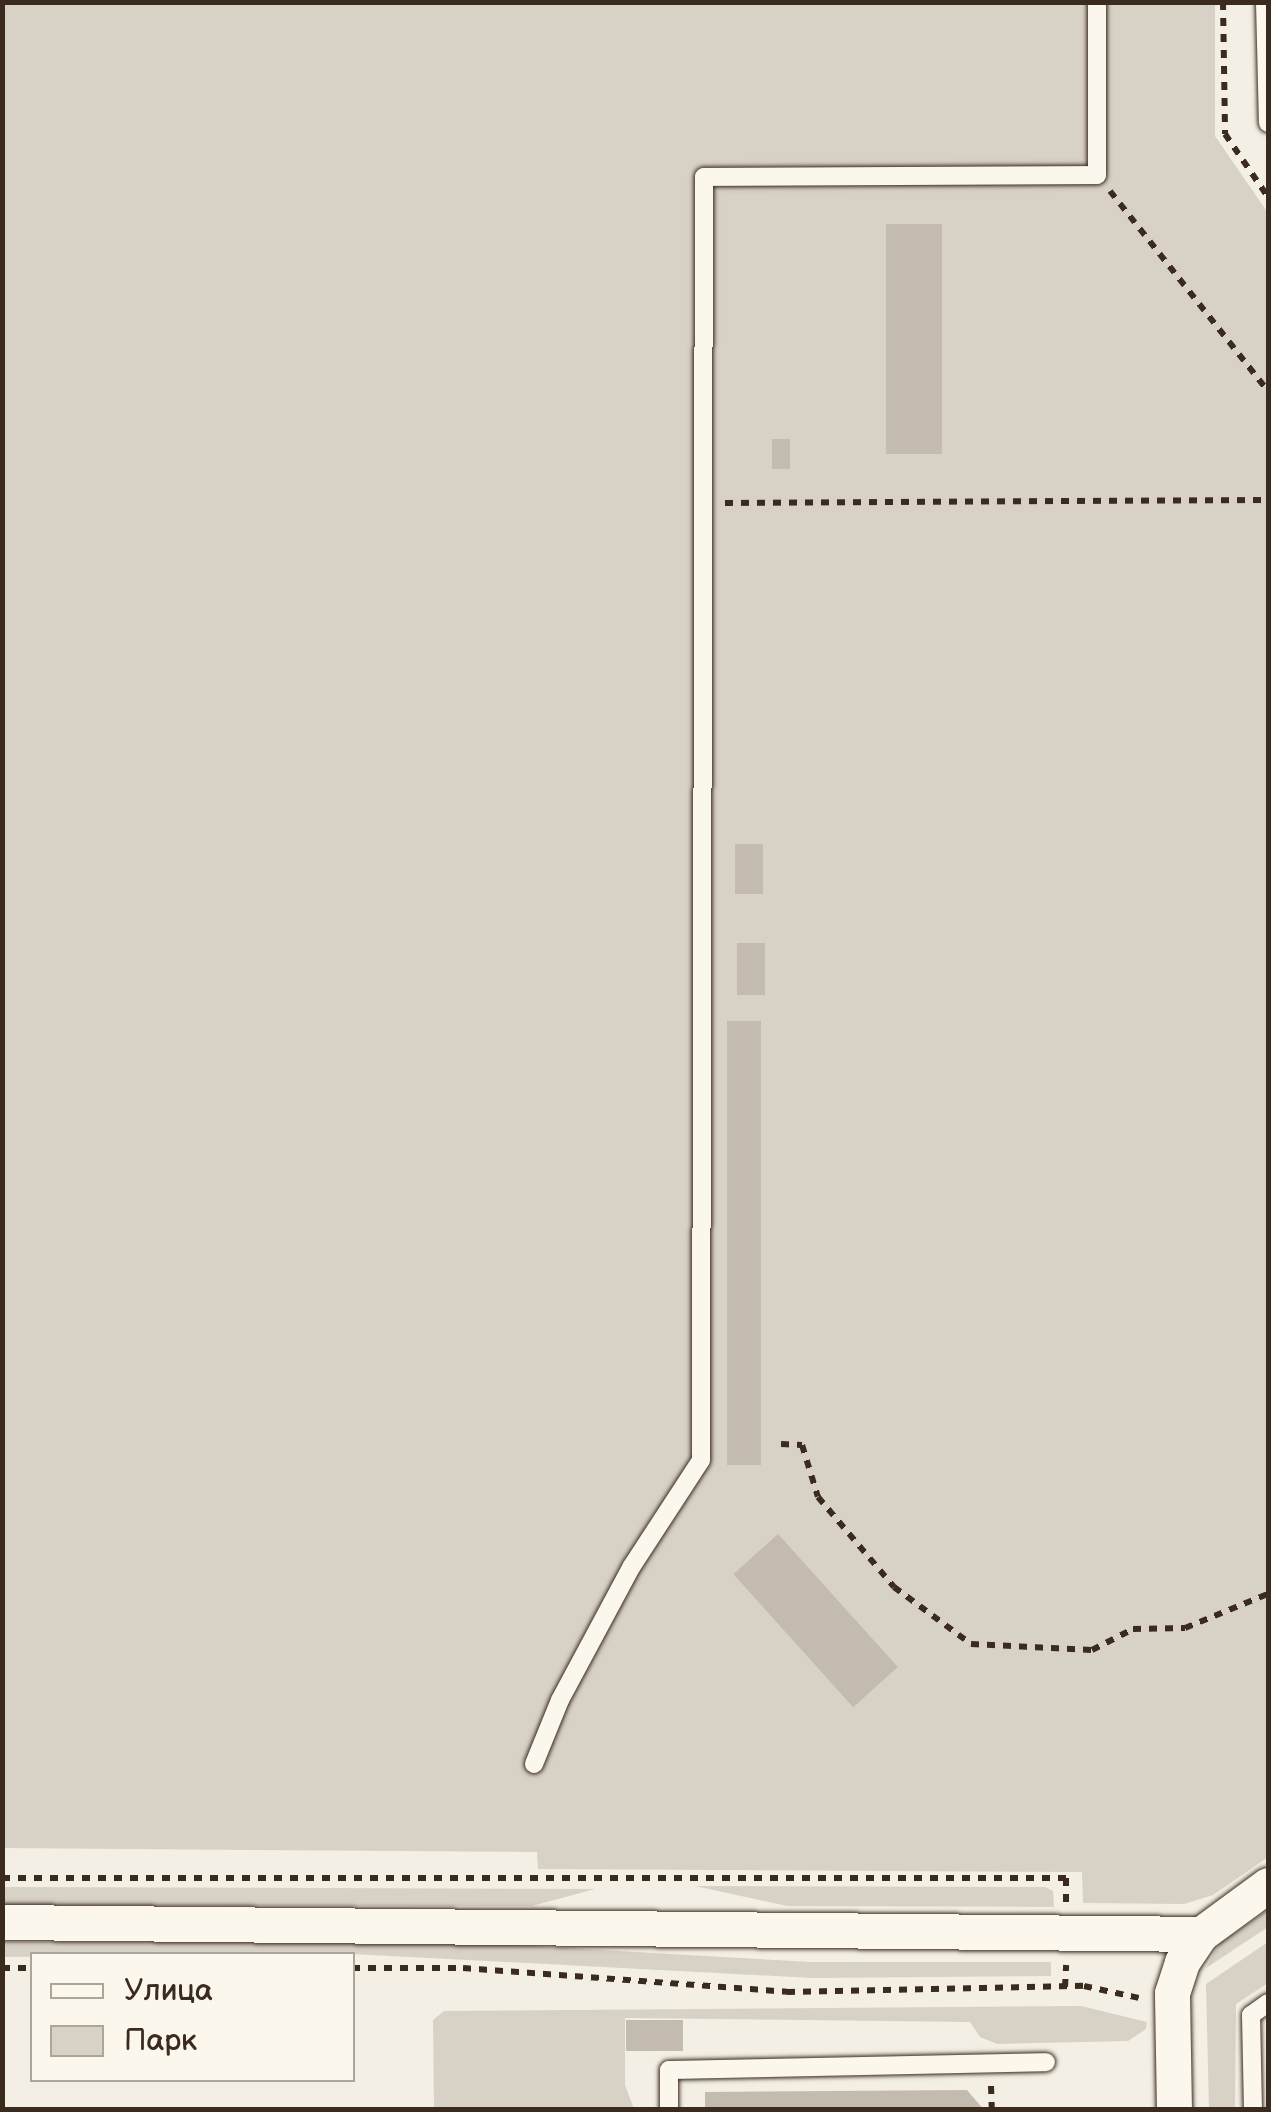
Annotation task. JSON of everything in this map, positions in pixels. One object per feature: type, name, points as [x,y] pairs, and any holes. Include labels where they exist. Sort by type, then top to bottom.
[{"type":"street","points":[[1174,2110],[1172,2000],[1182,1962],[1201,1934],[1268,1885]]},
{"type":"street","points":[[2,1922],[1066,1928],[1201,1934]]},
{"type":"lane","points":[[534,1764],[560,1700],[632,1566],[700,1460],[704,178],[1097,175],[1096,2]]},
{"type":"lane","points":[[1265,2],[1268,124]]},
{"type":"lane","points":[[1253,2110],[1251,2015],[1268,2004]]},
{"type":"lane","points":[[668,2110],[668,2070],[1046,2062]]},
{"type":"path","points":[[1223,2],[1224,134],[1268,198]]},
{"type":"path","points":[[1097,175],[1268,391]]},
{"type":"path","points":[[704,503],[1268,500]]},
{"type":"path","points":[[781,1444],[802,1445],[818,1496],[894,1587],[971,1644],[1092,1650],[1134,1629],[1185,1628],[1268,1594]]},
{"type":"path","points":[[2,1878],[1066,1878],[1066,1987]]},
{"type":"path","points":[[2,1968],[30,1968]]},
{"type":"path","points":[[355,1968],[463,1968],[787,1992],[1066,1987],[1172,2000]]},
{"type":"green space","points":[[3,3],[1215,3],[1215,136],[1268,213],[1268,1857],[1213,1895],[1184,1904],[1083,1903],[1082,1872],[538,1869],[537,1852],[3,1848]]},
{"type":"green space","points":[[695,1886],[1045,1887],[1053,1891],[1054,1907],[787,1906]]},
{"type":"green space","points":[[3,1887],[595,1889],[532,1906],[3,1905]]},
{"type":"green space","points":[[1268,1910],[1268,1927],[1206,1968],[1220,1943]]},
{"type":"green space","points":[[3,1942],[462,1942],[812,1962],[1051,1962],[1051,1976],[813,1978],[355,1952],[30,1952],[30,1957],[3,1957]]},
{"type":"green space","points":[[1268,1942],[1268,1983],[1236,2004],[1235,2109],[1209,2109],[1206,1984]]},
{"type":"green space","points":[[1081,2006],[1147,2022],[1146,2029],[1128,2041],[997,2044],[980,2037],[970,2022],[625,2018],[625,2085],[634,2109],[434,2109],[433,2020],[444,2011]]},
{"type":"building","points":[[886,224],[942,224],[942,454],[886,454]]},
{"type":"building","points":[[772,439],[790,439],[790,469],[772,469]]},
{"type":"building","points":[[735,844],[763,844],[763,894],[735,894]]},
{"type":"building","points":[[737,943],[765,943],[765,995],[737,995]]},
{"type":"building","points":[[727,1021],[761,1021],[761,1465],[727,1465]]},
{"type":"building","points":[[778,1534],[898,1667],[853,1707],[733,1574]]},
{"type":"building","points":[[626,2020],[683,2020],[683,2051],[626,2051]]},
{"type":"building","points":[[967,2090],[984,2110],[705,2110],[705,2092]]}]
